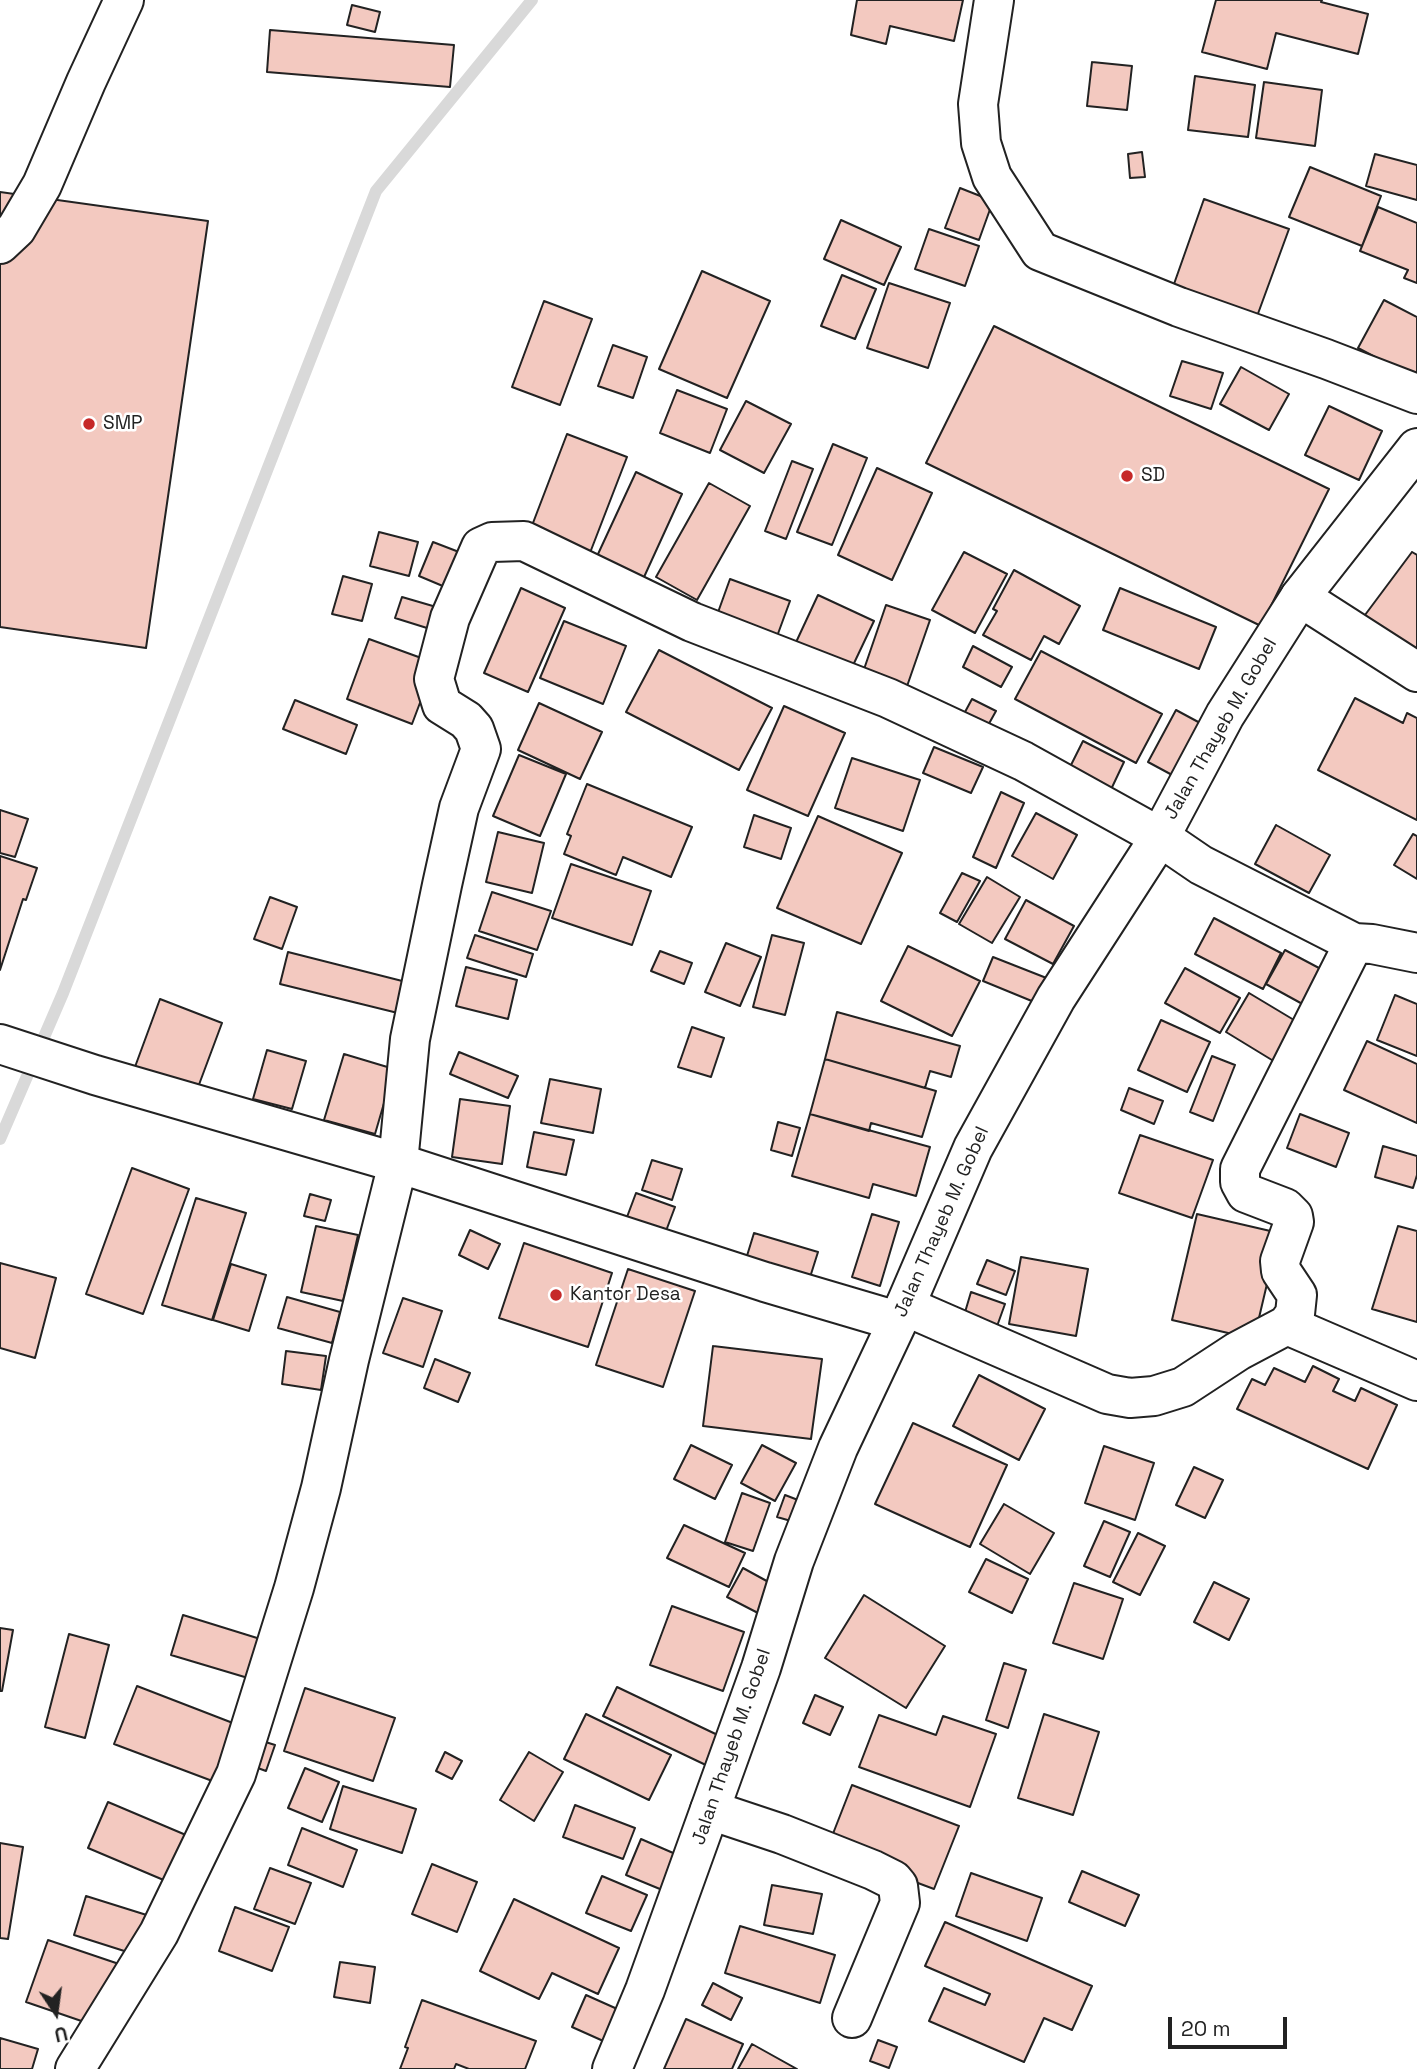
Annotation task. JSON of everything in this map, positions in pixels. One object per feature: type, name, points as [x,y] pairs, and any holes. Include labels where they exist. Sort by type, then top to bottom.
[{"type":"street","points":[[0,244],[16,229],[42,185],[124,0]]},
{"type":"street","points":[[994,0],[978,104],[981,142],[992,177],[1040,251],[1180,307],[1417,394]]},
{"type":"street","name":"Jalan Thayeb M. Gobel","points":[[612,2069],[645,1990],[761,1668],[794,1561],[838,1448],[901,1314],[973,1148],[1056,998],[1160,837],[1225,715],[1300,597],[1417,448]]},
{"type":"street","points":[[75,2069],[159,1933],[236,1774],[294,1588],[398,1163],[410,1040],[459,808],[481,749],[474,729],[466,720],[442,705],[434,679],[450,618],[481,547],[492,542],[524,541],[692,622],[888,698],[1023,761],[1160,837],[1212,870],[1354,943],[1417,953]]},
{"type":"street","points":[[1300,597],[1417,672]]},
{"type":"street","points":[[0,1044],[95,1075],[398,1163],[765,1282],[901,1314],[1065,1373],[1107,1394],[1130,1398],[1154,1396],[1183,1387],[1238,1351],[1287,1325],[1295,1314],[1297,1295],[1281,1270],[1280,1261],[1294,1222],[1293,1216],[1285,1208],[1247,1193],[1240,1182],[1240,1169],[1354,943]]},
{"type":"street","points":[[1287,1325],[1417,1381]]},
{"type":"street","points":[[710,1810],[782,1834],[873,1870],[893,1880],[898,1886],[900,1903],[852,2018]]},
{"type":"building","points":[[857,0],[963,0],[954,41],[890,26],[886,44],[851,35]]},
{"type":"building","points":[[1216,0],[1322,0],[1321,2],[1368,14],[1358,54],[1276,33],[1267,69],[1202,52]]},
{"type":"building","points":[[352,5],[380,12],[375,32],[347,25]]},
{"type":"building","points":[[270,30],[454,45],[450,87],[267,72]]},
{"type":"building","points":[[1092,62],[1132,66],[1127,110],[1087,106]]},
{"type":"building","points":[[1195,76],[1255,85],[1248,137],[1188,130]]},
{"type":"building","points":[[1264,82],[1322,90],[1315,146],[1256,138]]},
{"type":"building","points":[[1142,152],[1145,177],[1130,178],[1128,154]]},
{"type":"building","points":[[1375,154],[1417,165],[1417,200],[1366,186]]},
{"type":"building","points":[[1310,167],[1381,196],[1362,246],[1289,217]]},
{"type":"building","points":[[960,188],[993,201],[979,240],[945,228]]},
{"type":"building","name":"SMP","points":[[0,192],[208,221],[146,648],[0,627]]},
{"type":"building","points":[[1204,199],[1289,229],[1252,330],[1168,301]]},
{"type":"building","points":[[1378,207],[1417,223],[1417,283],[1404,278],[1408,270],[1360,251]]},
{"type":"building","points":[[841,220],[901,247],[884,285],[824,259]]},
{"type":"building","points":[[929,229],[979,246],[965,286],[915,269]]},
{"type":"building","points":[[702,271],[770,301],[727,398],[659,369]]},
{"type":"building","points":[[842,275],[876,289],[855,339],[821,326]]},
{"type":"building","points":[[889,283],[950,303],[928,368],[867,348]]},
{"type":"building","points":[[1384,300],[1417,317],[1417,379],[1358,348]]},
{"type":"building","points":[[544,301],[592,319],[560,405],[512,387]]},
{"type":"building","name":"SD","points":[[994,326],[1329,489],[1261,626],[926,463]]},
{"type":"building","points":[[613,345],[647,357],[633,398],[598,386]]},
{"type":"building","points":[[1182,361],[1223,373],[1211,409],[1170,396]]},
{"type":"building","points":[[1241,367],[1289,394],[1269,430],[1220,404]]},
{"type":"building","points":[[677,390],[727,409],[710,453],[660,433]]},
{"type":"building","points":[[746,401],[791,424],[764,473],[720,450]]},
{"type":"building","points":[[1329,406],[1382,431],[1359,480],[1305,455]]},
{"type":"building","points":[[567,434],[627,457],[588,558],[528,536]]},
{"type":"building","points":[[833,444],[867,458],[832,545],[797,532]]},
{"type":"building","points":[[792,461],[813,469],[786,539],[765,531]]},
{"type":"building","points":[[877,468],[932,493],[892,580],[838,555]]},
{"type":"building","points":[[636,472],[682,494],[639,588],[592,567]]},
{"type":"building","points":[[709,483],[750,506],[697,600],[656,577]]},
{"type":"building","points":[[379,532],[418,542],[409,576],[370,566]]},
{"type":"building","points":[[433,542],[472,557],[457,592],[419,576]]},
{"type":"building","points":[[964,552],[1007,574],[975,633],[932,610]]},
{"type":"building","points":[[1412,552],[1417,555],[1417,659],[1362,619]]},
{"type":"building","points":[[1014,570],[1080,606],[1059,644],[1044,636],[1031,660],[983,635],[997,611],[993,609]]},
{"type":"building","points":[[343,576],[372,584],[362,621],[332,614]]},
{"type":"building","points":[[730,579],[790,601],[772,650],[712,629]]},
{"type":"building","points":[[521,588],[565,608],[528,692],[484,673]]},
{"type":"building","points":[[1120,588],[1216,627],[1199,669],[1103,630]]},
{"type":"building","points":[[818,595],[874,621],[847,678],[791,653]]},
{"type":"building","points":[[402,597],[450,611],[443,633],[395,618]]},
{"type":"building","points":[[886,605],[930,620],[905,692],[861,678]]},
{"type":"building","points":[[564,621],[626,646],[603,704],[540,678]]},
{"type":"building","points":[[369,639],[435,663],[412,724],[347,699]]},
{"type":"building","points":[[973,646],[1012,667],[1001,687],[963,667]]},
{"type":"building","points":[[659,650],[772,708],[739,770],[626,712]]},
{"type":"building","points":[[1041,651],[1162,714],[1136,763],[1015,699]]},
{"type":"building","points":[[1355,698],[1403,723],[1407,713],[1417,718],[1417,820],[1318,770]]},
{"type":"building","points":[[972,699],[996,711],[981,738],[958,725]]},
{"type":"building","points":[[295,700],[357,725],[346,754],[283,729]]},
{"type":"building","points":[[539,703],[602,732],[580,779],[518,750]]},
{"type":"building","points":[[784,706],[845,733],[808,816],[747,790]]},
{"type":"building","points":[[1176,710],[1202,724],[1174,776],[1148,762]]},
{"type":"building","points":[[1083,741],[1124,762],[1106,800],[1064,779]]},
{"type":"building","points":[[934,747],[983,767],[971,793],[923,773]]},
{"type":"building","points":[[519,755],[566,774],[540,836],[493,816]]},
{"type":"building","points":[[852,758],[920,780],[903,831],[835,808]]},
{"type":"building","points":[[587,784],[692,827],[671,877],[623,857],[616,875],[564,854],[571,836],[567,834]]},
{"type":"building","points":[[1001,792],[1024,803],[996,868],[973,857]]},
{"type":"building","points":[[0,810],[28,819],[15,857],[0,853]]},
{"type":"building","points":[[1036,813],[1077,835],[1053,879],[1012,856]]},
{"type":"building","points":[[754,815],[791,828],[781,859],[744,847]]},
{"type":"building","points":[[818,816],[902,853],[861,944],[777,908]]},
{"type":"building","points":[[1276,825],[1330,855],[1309,893],[1255,864]]},
{"type":"building","points":[[498,832],[544,843],[532,893],[486,882]]},
{"type":"building","points":[[1413,834],[1417,836],[1417,879],[1394,865]]},
{"type":"building","points":[[0,856],[37,868],[26,900],[23,899],[0,970]]},
{"type":"building","points":[[571,864],[651,891],[632,945],[552,918]]},
{"type":"building","points":[[962,873],[980,881],[957,922],[940,913]]},
{"type":"building","points":[[987,877],[1020,897],[992,943],[959,924]]},
{"type":"building","points":[[492,892],[551,911],[537,950],[479,931]]},
{"type":"building","points":[[270,897],[297,907],[282,949],[254,939]]},
{"type":"building","points":[[1026,900],[1074,926],[1053,964],[1005,939]]},
{"type":"building","points":[[1214,918],[1281,953],[1263,989],[1195,954]]},
{"type":"building","points":[[475,935],[533,954],[526,977],[467,958]]},
{"type":"building","points":[[772,935],[804,943],[785,1015],[753,1007]]},
{"type":"building","points":[[726,943],[761,957],[740,1006],[705,992]]},
{"type":"building","points":[[908,946],[980,981],[952,1036],[881,1001]]},
{"type":"building","points":[[1285,950],[1336,977],[1317,1012],[1266,984]]},
{"type":"building","points":[[660,951],[692,963],[684,984],[651,971]]},
{"type":"building","points":[[288,952],[418,985],[410,1016],[280,984]]},
{"type":"building","points":[[993,957],[1049,979],[1039,1004],[983,981]]},
{"type":"building","points":[[466,967],[517,980],[508,1019],[456,1006]]},
{"type":"building","points":[[1185,968],[1240,998],[1220,1033],[1165,1003]]},
{"type":"building","points":[[1249,993],[1309,1029],[1285,1068],[1226,1032]]},
{"type":"building","points":[[1395,995],[1417,1004],[1417,1056],[1377,1040]]},
{"type":"building","points":[[160,999],[222,1023],[194,1098],[132,1075]]},
{"type":"building","points":[[837,1012],[960,1046],[951,1077],[930,1071],[925,1088],[825,1059]]},
{"type":"building","points":[[1161,1020],[1210,1042],[1187,1092],[1138,1070]]},
{"type":"building","points":[[692,1027],[724,1038],[711,1077],[678,1067]]},
{"type":"building","points":[[1367,1041],[1417,1064],[1417,1123],[1344,1090]]},
{"type":"building","points":[[267,1050],[306,1061],[292,1109],[253,1099]]},
{"type":"building","points":[[459,1052],[518,1076],[508,1098],[450,1074]]},
{"type":"building","points":[[344,1054],[394,1069],[375,1134],[324,1120]]},
{"type":"building","points":[[1212,1056],[1235,1065],[1213,1121],[1190,1112]]},
{"type":"building","points":[[825,1059],[936,1091],[922,1137],[871,1123],[869,1131],[810,1114]]},
{"type":"building","points":[[550,1079],[601,1089],[593,1133],[541,1123]]},
{"type":"building","points":[[1129,1088],[1163,1101],[1154,1124],[1121,1110]]},
{"type":"building","points":[[460,1099],[510,1106],[502,1164],[452,1157]]},
{"type":"building","points":[[810,1114],[930,1147],[916,1196],[873,1184],[869,1198],[792,1176]]},
{"type":"building","points":[[1300,1114],[1349,1133],[1336,1167],[1287,1148]]},
{"type":"building","points":[[778,1122],[800,1128],[792,1156],[771,1150]]},
{"type":"building","points":[[534,1132],[574,1140],[566,1175],[527,1167]]},
{"type":"building","points":[[1140,1135],[1213,1160],[1192,1218],[1119,1193]]},
{"type":"building","points":[[1383,1146],[1417,1156],[1417,1175],[1413,1188],[1375,1177]]},
{"type":"building","points":[[652,1160],[682,1169],[672,1200],[642,1190]]},
{"type":"building","points":[[132,1168],[189,1189],[143,1314],[86,1294]]},
{"type":"building","points":[[636,1193],[675,1207],[663,1239],[624,1225]]},
{"type":"building","points":[[310,1194],[331,1200],[325,1221],[304,1216]]},
{"type":"building","points":[[196,1198],[246,1213],[212,1320],[162,1305]]},
{"type":"building","points":[[872,1214],[899,1222],[880,1286],[852,1277]]},
{"type":"building","points":[[1197,1214],[1279,1233],[1254,1339],[1172,1320]]},
{"type":"building","points":[[316,1226],[358,1235],[343,1301],[301,1292]]},
{"type":"building","points":[[1398,1226],[1417,1231],[1417,1322],[1372,1309]]},
{"type":"building","points":[[470,1230],[500,1244],[488,1269],[459,1255]]},
{"type":"building","points":[[754,1233],[818,1252],[806,1290],[742,1272]]},
{"type":"building","name":"Kantor Desa","points":[[524,1243],[612,1273],[588,1347],[499,1318]]},
{"type":"building","points":[[1021,1257],[1088,1269],[1076,1336],[1009,1324]]},
{"type":"building","points":[[987,1260],[1015,1271],[1006,1295],[977,1284]]},
{"type":"building","points":[[0,1263],[56,1278],[35,1358],[0,1348]]},
{"type":"building","points":[[231,1264],[266,1275],[249,1331],[213,1320]]},
{"type":"building","points":[[628,1269],[695,1291],[663,1387],[596,1365]]},
{"type":"building","points":[[971,1292],[1005,1304],[996,1329],[963,1319]]},
{"type":"building","points":[[287,1297],[340,1312],[332,1343],[278,1328]]},
{"type":"building","points":[[403,1298],[442,1311],[423,1367],[383,1353]]},
{"type":"building","points":[[713,1346],[822,1359],[811,1439],[703,1426]]},
{"type":"building","points":[[286,1351],[326,1356],[321,1390],[282,1384]]},
{"type":"building","points":[[435,1359],[470,1373],[458,1402],[424,1388]]},
{"type":"building","points":[[1313,1366],[1339,1379],[1333,1391],[1355,1401],[1361,1388],[1397,1405],[1368,1469],[1237,1409],[1252,1379],[1265,1385],[1274,1368],[1305,1382]]},
{"type":"building","points":[[979,1375],[1045,1409],[1019,1460],[953,1426]]},
{"type":"building","points":[[913,1423],[1007,1465],[970,1547],[875,1504]]},
{"type":"building","points":[[691,1445],[732,1465],[715,1499],[674,1479]]},
{"type":"building","points":[[762,1445],[796,1463],[775,1501],[741,1483]]},
{"type":"building","points":[[1104,1446],[1154,1463],[1135,1520],[1085,1503]]},
{"type":"building","points":[[1194,1467],[1223,1480],[1205,1518],[1176,1505]]},
{"type":"building","points":[[742,1493],[770,1503],[753,1551],[725,1542]]},
{"type":"building","points":[[785,1495],[798,1500],[791,1521],[777,1517]]},
{"type":"building","points":[[1004,1504],[1054,1533],[1030,1574],[980,1544]]},
{"type":"building","points":[[1104,1521],[1130,1532],[1110,1577],[1084,1566]]},
{"type":"building","points":[[684,1525],[745,1553],[729,1587],[667,1558]]},
{"type":"building","points":[[1138,1533],[1165,1546],[1140,1595],[1113,1582]]},
{"type":"building","points":[[986,1559],[1028,1579],[1012,1613],[969,1592]]},
{"type":"building","points":[[743,1568],[774,1585],[758,1613],[727,1597]]},
{"type":"building","points":[[1214,1582],[1249,1599],[1229,1640],[1194,1622]]},
{"type":"building","points":[[1074,1583],[1123,1599],[1103,1659],[1053,1643]]},
{"type":"building","points":[[864,1595],[945,1646],[906,1708],[825,1658]]},
{"type":"building","points":[[672,1606],[744,1632],[723,1691],[650,1665]]},
{"type":"building","points":[[183,1615],[270,1642],[258,1681],[171,1655]]},
{"type":"building","points":[[0,1628],[13,1630],[2,1691],[0,1691]]},
{"type":"building","points":[[69,1634],[109,1645],[85,1738],[45,1727]]},
{"type":"building","points":[[1004,1663],[1026,1670],[1008,1728],[986,1720]]},
{"type":"building","points":[[137,1686],[238,1725],[215,1782],[114,1744]]},
{"type":"building","points":[[617,1687],[724,1738],[710,1767],[603,1716]]},
{"type":"building","points":[[305,1688],[395,1718],[373,1781],[284,1751]]},
{"type":"building","points":[[815,1695],[843,1707],[830,1735],[803,1723]]},
{"type":"building","points":[[586,1714],[671,1755],[649,1800],[564,1759]]},
{"type":"building","points":[[1044,1714],[1099,1732],[1073,1815],[1018,1798]]},
{"type":"building","points":[[879,1715],[936,1735],[943,1716],[996,1734],[970,1807],[859,1767]]},
{"type":"building","points":[[253,1738],[275,1745],[266,1771],[244,1763]]},
{"type":"building","points":[[445,1752],[462,1761],[452,1779],[436,1771]]},
{"type":"building","points":[[529,1752],[563,1772],[534,1821],[500,1800]]},
{"type":"building","points":[[305,1768],[339,1782],[322,1822],[288,1808]]},
{"type":"building","points":[[852,1785],[959,1826],[934,1889],[827,1849]]},
{"type":"building","points":[[343,1786],[416,1809],[402,1853],[330,1829]]},
{"type":"building","points":[[108,1802],[193,1838],[173,1884],[88,1848]]},
{"type":"building","points":[[575,1805],[635,1828],[623,1859],[563,1837]]},
{"type":"building","points":[[302,1828],[357,1850],[343,1887],[288,1865]]},
{"type":"building","points":[[641,1839],[687,1859],[672,1894],[626,1875]]},
{"type":"building","points":[[0,1843],[23,1847],[8,1939],[0,1938]]},
{"type":"building","points":[[432,1864],[477,1882],[457,1932],[412,1914]]},
{"type":"building","points":[[270,1868],[311,1883],[295,1924],[254,1909]]},
{"type":"building","points":[[1082,1871],[1139,1895],[1125,1926],[1069,1902]]},
{"type":"building","points":[[971,1873],[1042,1898],[1027,1941],[956,1916]]},
{"type":"building","points":[[602,1876],[647,1895],[631,1931],[586,1913]]},
{"type":"building","points":[[772,1885],[822,1894],[813,1934],[764,1925]]},
{"type":"building","points":[[86,1896],[153,1917],[140,1956],[74,1935]]},
{"type":"building","points":[[514,1899],[619,1948],[598,1994],[552,1973],[539,1999],[480,1971]]},
{"type":"building","points":[[235,1907],[289,1927],[272,1971],[219,1951]]},
{"type":"building","points":[[945,1922],[1092,1986],[1072,2030],[1044,2018],[1024,2062],[929,2021],[944,1988],[985,2005],[990,1994],[925,1966]]},
{"type":"building","points":[[740,1926],[835,1955],[820,2003],[725,1973]]},
{"type":"building","points":[[48,1940],[119,1964],[96,2026],[26,2002]]},
{"type":"building","points":[[340,1962],[375,1967],[370,2003],[334,1997]]},
{"type":"building","points":[[713,1983],[742,1998],[731,2020],[702,2005]]},
{"type":"building","points":[[586,1995],[624,2012],[610,2044],[572,2027]]},
{"type":"building","points":[[422,2000],[536,2041],[525,2069],[469,2069],[456,2064],[454,2069],[400,2069]]},
{"type":"building","points":[[686,2019],[743,2044],[732,2069],[664,2069]]},
{"type":"building","points":[[0,2038],[38,2049],[32,2069],[0,2069]]},
{"type":"building","points":[[878,2040],[897,2047],[889,2068],[870,2061]]},
{"type":"building","points":[[752,2044],[797,2069],[738,2069]]},
{"type":"waterway","points":[[0,1139],[63,993],[376,191],[532,0]]},
{"type":"place","name":"SMP","points":[[89,424]]},
{"type":"place","name":"SD","points":[[1127,476]]},
{"type":"place","name":"Kantor Desa","points":[[556,1295]]}]
